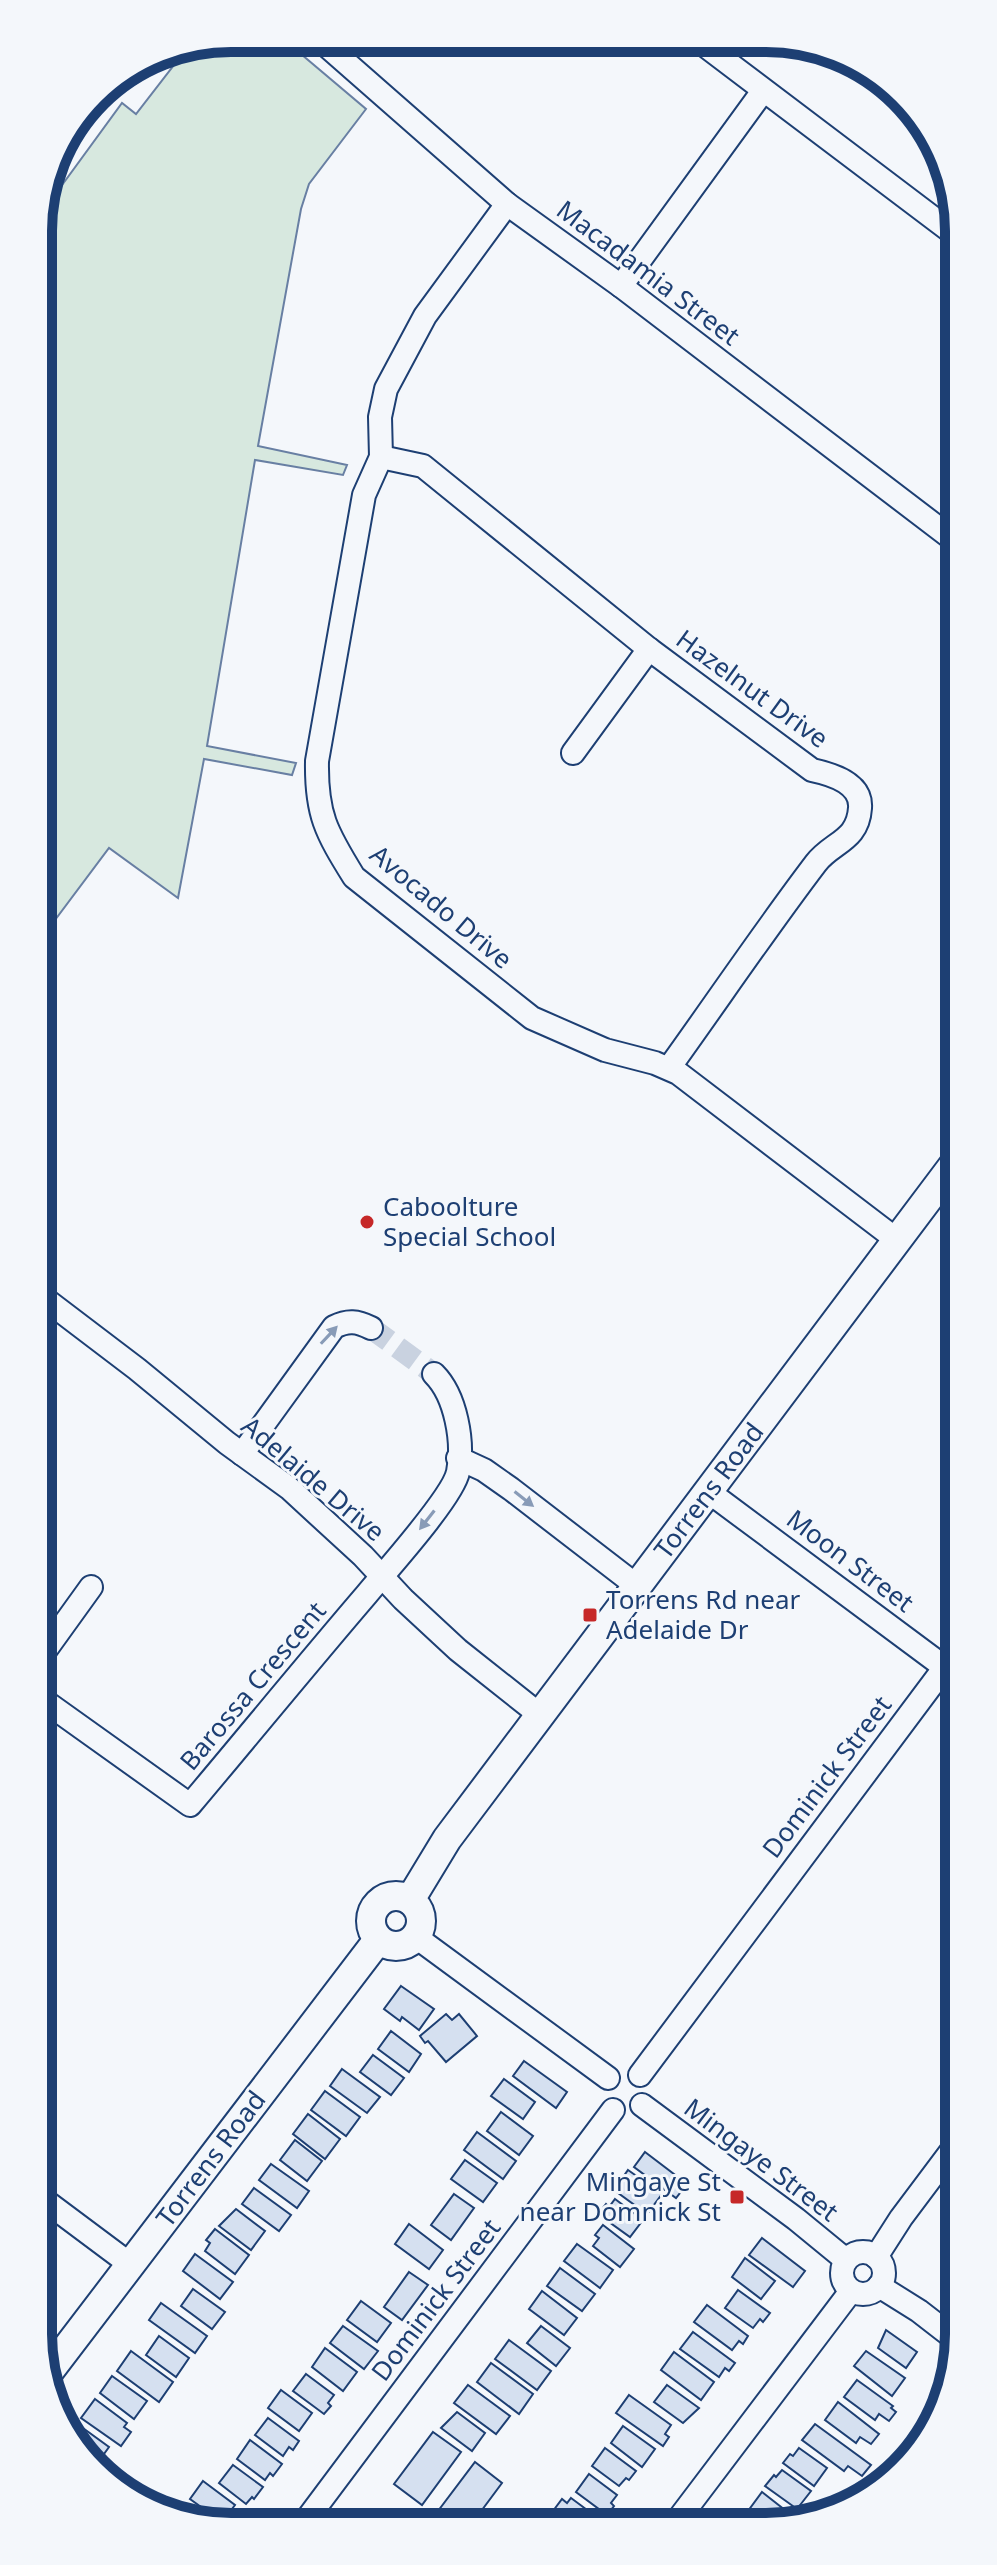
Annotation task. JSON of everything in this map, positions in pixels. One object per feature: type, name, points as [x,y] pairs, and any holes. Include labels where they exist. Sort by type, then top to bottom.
[{"type":"main road","name":"Torrens Road","points":[[410,1900],[447,1839],[945,1176]]},
{"type":"main road","points":[[394,1896],[410,1900],[422,1921],[416,1937],[410,1943],[393,1947],[378,1940],[370,1924],[374,1908],[379,1902],[394,1896]]},
{"type":"main road","name":"Torrens Road","points":[[55,2364],[378,1940]]},
{"type":"street","name":"Macadamia Street","points":[[334,52],[507,204],[621,286],[945,533]]},
{"type":"street","points":[[713,52],[945,227]]},
{"type":"street","points":[[621,286],[763,91]]},
{"type":"street","name":"Avocado Drive","points":[[507,204],[425,316],[386,389],[380,417],[381,457],[364,495],[317,761],[317,796],[335,846],[354,877],[532,1018],[605,1050],[669,1068],[897,1240]]},
{"type":"street","name":"Hazelnut Drive","points":[[381,457],[423,466],[649,649],[812,770],[840,777],[861,804],[858,819],[846,840],[822,854],[756,941],[742,967],[669,1068]]},
{"type":"street","points":[[573,753],[649,649]]},
{"type":"street","name":"Adelaide Drive","points":[[52,1304],[289,1488],[458,1650],[540,1715]]},
{"type":"street","points":[[242,1454],[334,1327],[354,1321],[371,1328]]},
{"type":"street","points":[[383,1576],[447,1494],[458,1471],[456,1417],[444,1385],[434,1374]]},
{"type":"street","points":[[458,1458],[484,1470],[511,1489],[637,1586]]},
{"type":"street","name":"Moon Street","points":[[709,1492],[945,1667]]},
{"type":"street","name":"Barossa Crescent","points":[[52,1706],[190,1805],[383,1576]]},
{"type":"street","points":[[52,1641],[91,1587]]},
{"type":"street","name":"Dominick Street","points":[[640,2075],[945,1679]]},
{"type":"street","points":[[416,1937],[608,2078]]},
{"type":"street","points":[[623,2070],[640,2075],[646,2088],[642,2105],[627,2113],[613,2110],[604,2095],[608,2078],[623,2070]]},
{"type":"street","name":"Mingaye Street","points":[[642,2105],[846,2260]]},
{"type":"street","name":"Dominick Street","points":[[311,2513],[613,2110]]},
{"type":"street","points":[[876,2257],[945,2159]]},
{"type":"street","points":[[52,2206],[131,2265]]},
{"type":"street","points":[[860,2252],[876,2257],[884,2271],[879,2286],[866,2294],[851,2291],[843,2280],[846,2260],[860,2252]]},
{"type":"street","points":[[879,2286],[945,2331]]},
{"type":"street","points":[[683,2513],[851,2291]]},
{"type":"shaded area","points":[[231,52],[299,52],[366,109],[309,184],[301,209],[258,446],[347,465],[343,475],[255,460],[207,746],[296,763],[292,775],[204,759],[178,898],[109,848],[52,924],[52,219],[56,193],[122,103],[136,114],[178,60]]},
{"type":"building","points":[[401,1986],[434,2009],[419,2030],[402,2017],[400,2021],[384,2009]]},
{"type":"building","points":[[446,2014],[452,2020],[459,2014],[477,2036],[446,2062],[420,2036]]},
{"type":"building","points":[[391,2031],[421,2054],[409,2072],[378,2049]]},
{"type":"building","points":[[373,2055],[404,2078],[391,2095],[360,2072]]},
{"type":"building","points":[[524,2061],[567,2092],[556,2108],[513,2076]]},
{"type":"building","points":[[342,2069],[380,2097],[367,2113],[330,2086]]},
{"type":"building","points":[[504,2079],[535,2102],[523,2119],[491,2096]]},
{"type":"building","points":[[325,2091],[360,2117],[346,2136],[311,2110]]},
{"type":"building","points":[[501,2112],[533,2136],[519,2155],[487,2131]]},
{"type":"building","points":[[308,2114],[340,2139],[325,2159],[293,2134]]},
{"type":"building","points":[[477,2132],[516,2161],[503,2179],[464,2150]]},
{"type":"building","points":[[295,2140],[322,2161],[307,2181],[280,2160]]},
{"type":"building","points":[[645,2152],[687,2184],[676,2198],[634,2167]]},
{"type":"building","points":[[465,2160],[497,2183],[483,2202],[451,2179]]},
{"type":"building","points":[[271,2164],[309,2191],[297,2208],[259,2180]]},
{"type":"building","points":[[628,2170],[662,2194],[647,2214],[614,2190]]},
{"type":"building","points":[[254,2188],[291,2215],[279,2231],[242,2204]]},
{"type":"building","points":[[454,2194],[474,2208],[451,2240],[431,2225]]},
{"type":"building","points":[[615,2199],[643,2220],[630,2237],[598,2214]]},
{"type":"building","points":[[236,2209],[265,2231],[251,2250],[219,2226]]},
{"type":"building","points":[[409,2224],[443,2250],[429,2269],[395,2244]]},
{"type":"building","points":[[603,2225],[634,2249],[620,2267],[593,2246],[599,2238],[595,2235]]},
{"type":"building","points":[[215,2229],[249,2255],[235,2274],[205,2251],[210,2243],[206,2240]]},
{"type":"building","points":[[762,2238],[805,2271],[793,2287],[749,2255]]},
{"type":"building","points":[[577,2244],[613,2270],[600,2288],[564,2261]]},
{"type":"building","points":[[195,2254],[233,2282],[220,2299],[183,2271]]},
{"type":"building","points":[[745,2258],[775,2281],[761,2299],[732,2277]]},
{"type":"building","points":[[560,2268],[595,2294],[582,2311],[547,2286]]},
{"type":"building","points":[[409,2272],[428,2285],[402,2320],[384,2307]]},
{"type":"building","points":[[193,2289],[225,2312],[212,2329],[181,2306]]},
{"type":"building","points":[[738,2290],[770,2313],[753,2328],[725,2308]]},
{"type":"building","points":[[542,2291],[577,2318],[564,2335],[529,2309]]},
{"type":"building","points":[[361,2301],[391,2323],[377,2342],[347,2320]]},
{"type":"building","points":[[161,2303],[207,2336],[195,2353],[149,2320]]},
{"type":"building","points":[[707,2305],[748,2336],[743,2344],[739,2341],[732,2350],[694,2322]]},
{"type":"building","points":[[343,2326],[378,2351],[364,2369],[330,2343]]},
{"type":"building","points":[[541,2326],[570,2348],[556,2366],[527,2343]]},
{"type":"building","points":[[886,2330],[917,2352],[906,2368],[878,2348]]},
{"type":"building","points":[[693,2332],[735,2363],[729,2371],[725,2368],[719,2377],[680,2349]]},
{"type":"building","points":[[159,2336],[189,2358],[176,2377],[146,2355]]},
{"type":"building","points":[[509,2340],[551,2371],[537,2390],[495,2359]]},
{"type":"building","points":[[325,2348],[357,2372],[343,2391],[312,2367]]},
{"type":"building","points":[[131,2351],[173,2382],[159,2402],[117,2371]]},
{"type":"building","points":[[866,2351],[905,2378],[892,2396],[854,2366]]},
{"type":"building","points":[[674,2352],[714,2382],[701,2400],[661,2370]]},
{"type":"building","points":[[491,2363],[533,2394],[519,2414],[477,2382]]},
{"type":"building","points":[[306,2374],[334,2395],[328,2403],[331,2406],[324,2414],[293,2391]]},
{"type":"building","points":[[112,2376],[147,2401],[134,2419],[100,2393]]},
{"type":"building","points":[[857,2380],[893,2406],[891,2408],[896,2412],[889,2421],[879,2414],[875,2420],[844,2397]]},
{"type":"building","points":[[468,2385],[510,2416],[496,2434],[454,2403]]},
{"type":"building","points":[[667,2385],[699,2408],[683,2423],[654,2402]]},
{"type":"building","points":[[281,2390],[312,2413],[299,2431],[268,2408]]},
{"type":"building","points":[[629,2395],[671,2425],[665,2434],[669,2437],[663,2446],[616,2413]]},
{"type":"building","points":[[95,2399],[127,2423],[124,2427],[131,2432],[121,2446],[81,2418]]},
{"type":"building","points":[[838,2402],[879,2434],[871,2444],[860,2437],[856,2443],[825,2420]]},
{"type":"building","points":[[457,2412],[485,2433],[472,2451],[441,2428]]},
{"type":"building","points":[[268,2418],[299,2441],[293,2450],[289,2447],[283,2456],[255,2435]]},
{"type":"building","points":[[76,2423],[109,2447],[101,2458],[89,2443]]},
{"type":"building","points":[[815,2424],[871,2465],[862,2476],[848,2466],[844,2471],[802,2440]]},
{"type":"building","points":[[623,2426],[655,2449],[642,2467],[611,2443]]},
{"type":"building","points":[[433,2432],[461,2452],[422,2505],[394,2484]]},
{"type":"building","points":[[250,2440],[282,2464],[273,2476],[270,2473],[265,2480],[237,2459]]},
{"type":"building","points":[[605,2448],[636,2471],[619,2486],[592,2466]]},
{"type":"building","points":[[799,2448],[827,2468],[814,2486],[783,2463]]},
{"type":"building","points":[[475,2462],[502,2483],[480,2513],[437,2513]]},
{"type":"building","points":[[233,2465],[263,2487],[246,2504],[219,2483]]},
{"type":"building","points":[[782,2470],[811,2491],[797,2509],[765,2486]]},
{"type":"building","points":[[589,2474],[617,2495],[611,2503],[614,2506],[609,2513],[604,2513],[576,2492]]},
{"type":"building","points":[[203,2481],[235,2505],[229,2513],[207,2511],[190,2499]]},
{"type":"building","points":[[762,2492],[787,2511],[751,2513],[748,2511]]},
{"type":"building","points":[[571,2498],[591,2513],[553,2511],[562,2499],[567,2503]]},
{"type":"tunnel","points":[[371,1328],[434,1374]]},
{"type":"place","name":"Caboolture Special School","points":[[367,1222]]},
{"type":"place","name":"Torrens Rd near Adelaide Dr","points":[[590,1615]]},
{"type":"place","name":"Mingaye St near Domnick St","points":[[737,2197]]}]
